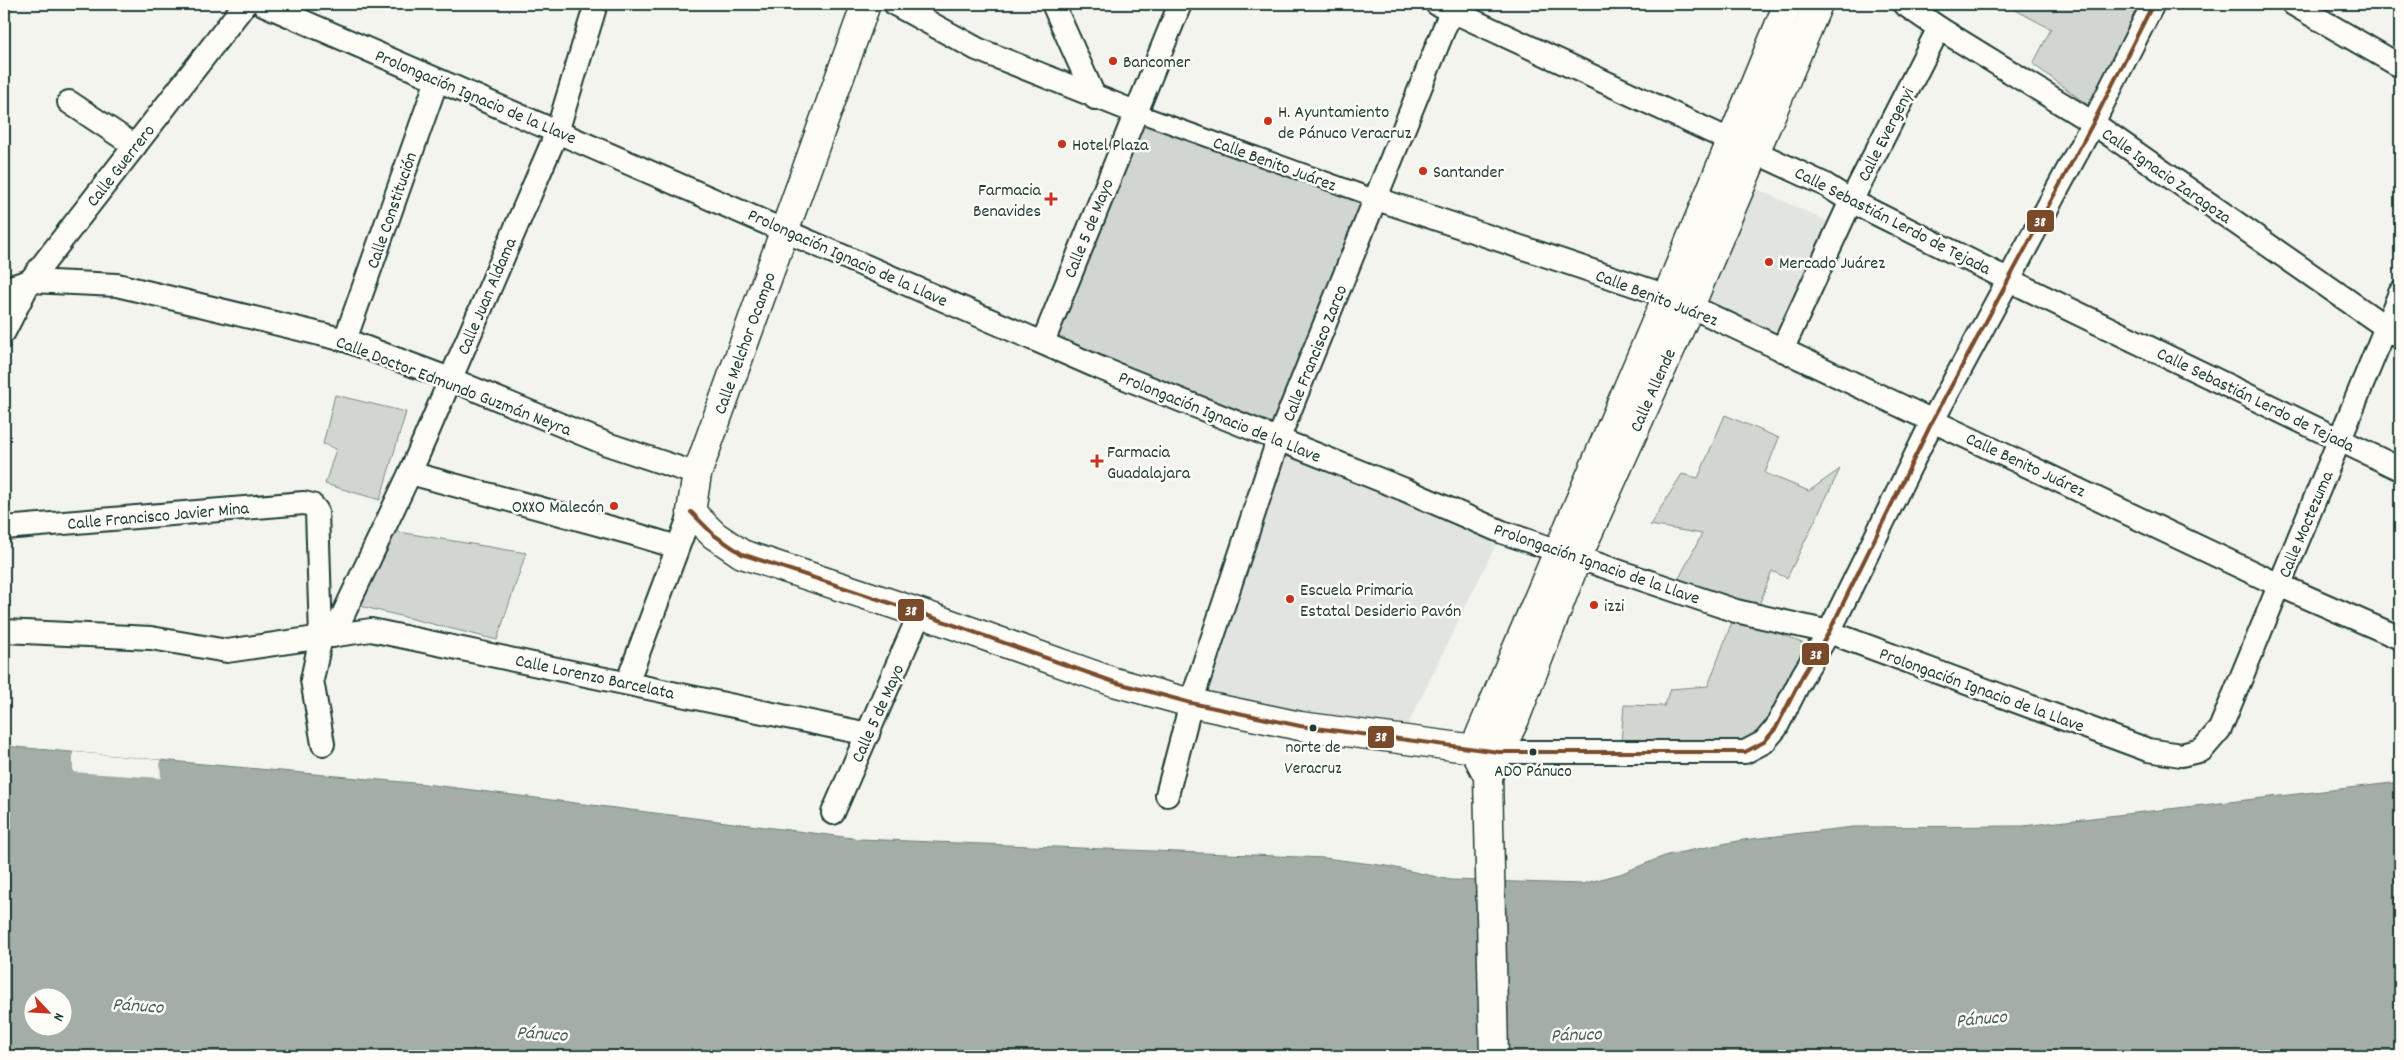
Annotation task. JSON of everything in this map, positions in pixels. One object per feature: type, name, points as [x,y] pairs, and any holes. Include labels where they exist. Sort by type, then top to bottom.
[{"type":"main road","name":"Calle Melchor Ocampo","points":[[691,512],[697,474],[866,4]]},
{"type":"main road","name":"Calle Allende","points":[[1678,301],[1731,140],[1788,4]]},
{"type":"main road","name":"Calle Allende","points":[[1494,1056],[1487,759],[1567,554],[1678,301],[1756,151],[1818,4]]},
{"type":"main road","points":[[691,512],[714,535],[742,554],[920,613],[1114,682],[1191,702],[1300,726],[1487,759]]},
{"type":"street","name":"Calle Guerrero","points":[[4,332],[30,282],[245,4]]},
{"type":"street","name":"Prolongación Ignacio de la Llave","points":[[263,4],[1159,393],[1403,489],[1502,532],[1736,611],[1828,632],[2148,750],[2181,755],[2202,750]]},
{"type":"street","name":"Calle Juan Aldama","points":[[327,637],[410,473],[557,132],[596,4]]},
{"type":"street","name":"Calle Benito Juárez","points":[[895,4],[977,49],[1096,98],[1377,199],[1678,301],[2279,585],[2400,638]]},
{"type":"street","points":[[1053,4],[1096,98]]},
{"type":"street","name":"Calle 5 de Mayo","points":[[1043,342],[1134,112],[1180,4]]},
{"type":"street","name":"Calle Ignacio Zaragoza","points":[[1904,4],[1939,28],[2093,123],[2393,333]]},
{"type":"street","points":[[1487,759],[1745,752],[1764,742],[1776,728],[1802,676],[1828,632],[1933,420],[2093,123],[2153,4]]},
{"type":"street","points":[[2294,4],[2400,66]]},
{"type":"street","name":"Calle Sebastián Lerdo de Tejada","points":[[1447,6],[1824,184],[1851,201],[2009,280],[2400,469]]},
{"type":"street","name":"Calle Francisco Zarco","points":[[1167,795],[1191,702],[1278,440],[1377,199],[1447,6]]},
{"type":"street","name":"Calle Evergenyi","points":[[1782,350],[1851,201],[1939,28]]},
{"type":"street","name":"Calle Constitución","points":[[345,340],[436,80]]},
{"type":"street","points":[[69,102],[135,146]]},
{"type":"street","name":"Calle Doctor Edmundo Guzmán Neyra","points":[[4,288],[30,282],[117,285],[345,340],[450,380],[607,444],[697,474]]},
{"type":"street","name":"Calle Moctezuma","points":[[2202,750],[2220,729],[2341,440],[2393,333],[2400,292]]},
{"type":"street","points":[[410,473],[618,529],[677,548]]},
{"type":"street","name":"Calle Francisco Javier Mina","points":[[4,528],[304,503],[312,505],[317,511],[327,637]]},
{"type":"street","name":"Calle Melchor Ocampo","points":[[627,683],[691,512]]},
{"type":"street","name":"Calle 5 de Mayo","points":[[833,813],[920,613]]},
{"type":"street","name":"Calle Lorenzo Barcelata","points":[[4,631],[151,638],[227,651],[370,630],[868,734]]},
{"type":"street","points":[[323,744],[312,680],[327,637]]},
{"type":"shaded area","points":[[2010,4],[2119,4],[2137,13],[2089,106],[2033,64],[2051,29],[2008,6]]},
{"type":"shaded area","points":[[1135,112],[1377,199],[1278,440],[1043,342]]},
{"type":"shaded area","name":"Mercado Juárez","points":[[1755,188],[1835,225],[1784,336],[1703,299]]},
{"type":"shaded area","points":[[335,395],[406,412],[380,500],[325,484],[336,449],[323,444]]},
{"type":"shaded area","points":[[1725,415],[1779,438],[1765,473],[1809,491],[1840,469],[1787,578],[1772,571],[1757,610],[1677,582],[1702,534],[1650,525],[1682,474],[1698,478]]},
{"type":"shaded area","points":[[1278,440],[1502,532],[1400,741],[1189,706]]},
{"type":"shaded area","points":[[393,531],[526,553],[497,640],[360,606]]},
{"type":"shaded area","points":[[1733,619],[1778,633],[1814,648],[1759,739],[1687,747],[1621,741],[1624,705],[1664,706],[1670,689],[1708,686]]},
{"type":"water","name":"Pánuco","points":[[4,746],[425,784],[860,839],[1325,858],[1387,866],[1451,880],[1582,884],[1620,874],[1667,855],[1743,840],[1853,827],[2023,826],[2400,782],[2400,1056],[4,1056]]},
{"type":"pier","points":[[73,752],[160,760],[161,778],[73,772]]},
{"type":"transit line","name":"38","points":[[691,512],[714,535],[742,554],[920,613],[1114,682],[1191,703],[1300,726],[1499,752],[1745,752],[1764,742],[1776,728],[1803,675],[1829,632],[1933,420],[2093,123],[2153,4]]},
{"type":"place","name":"Bancomer","points":[[1113,61]]},
{"type":"place","name":"H. Ayuntamiento de Pánuco Veracruz","points":[[1268,121]]},
{"type":"place","name":"Hotel Plaza","points":[[1062,144]]},
{"type":"place","name":"Santander","points":[[1423,171]]},
{"type":"place","name":"Farmacia Benavides","points":[[1051,199]]},
{"type":"place","name":"Mercado Juárez","points":[[1769,262]]},
{"type":"place","name":"Farmacia Guadalajara","points":[[1097,461]]},
{"type":"place","name":"OXXO Malecón","points":[[614,506]]},
{"type":"place","name":"Escuela Primaria Estatal Desiderio Pavón","points":[[1290,599]]},
{"type":"place","name":"izzi","points":[[1594,605]]},
{"type":"place","name":"norte de Veracruz","points":[[1313,728]]},
{"type":"place","name":"ADO Pánuco","points":[[1533,752]]}]
